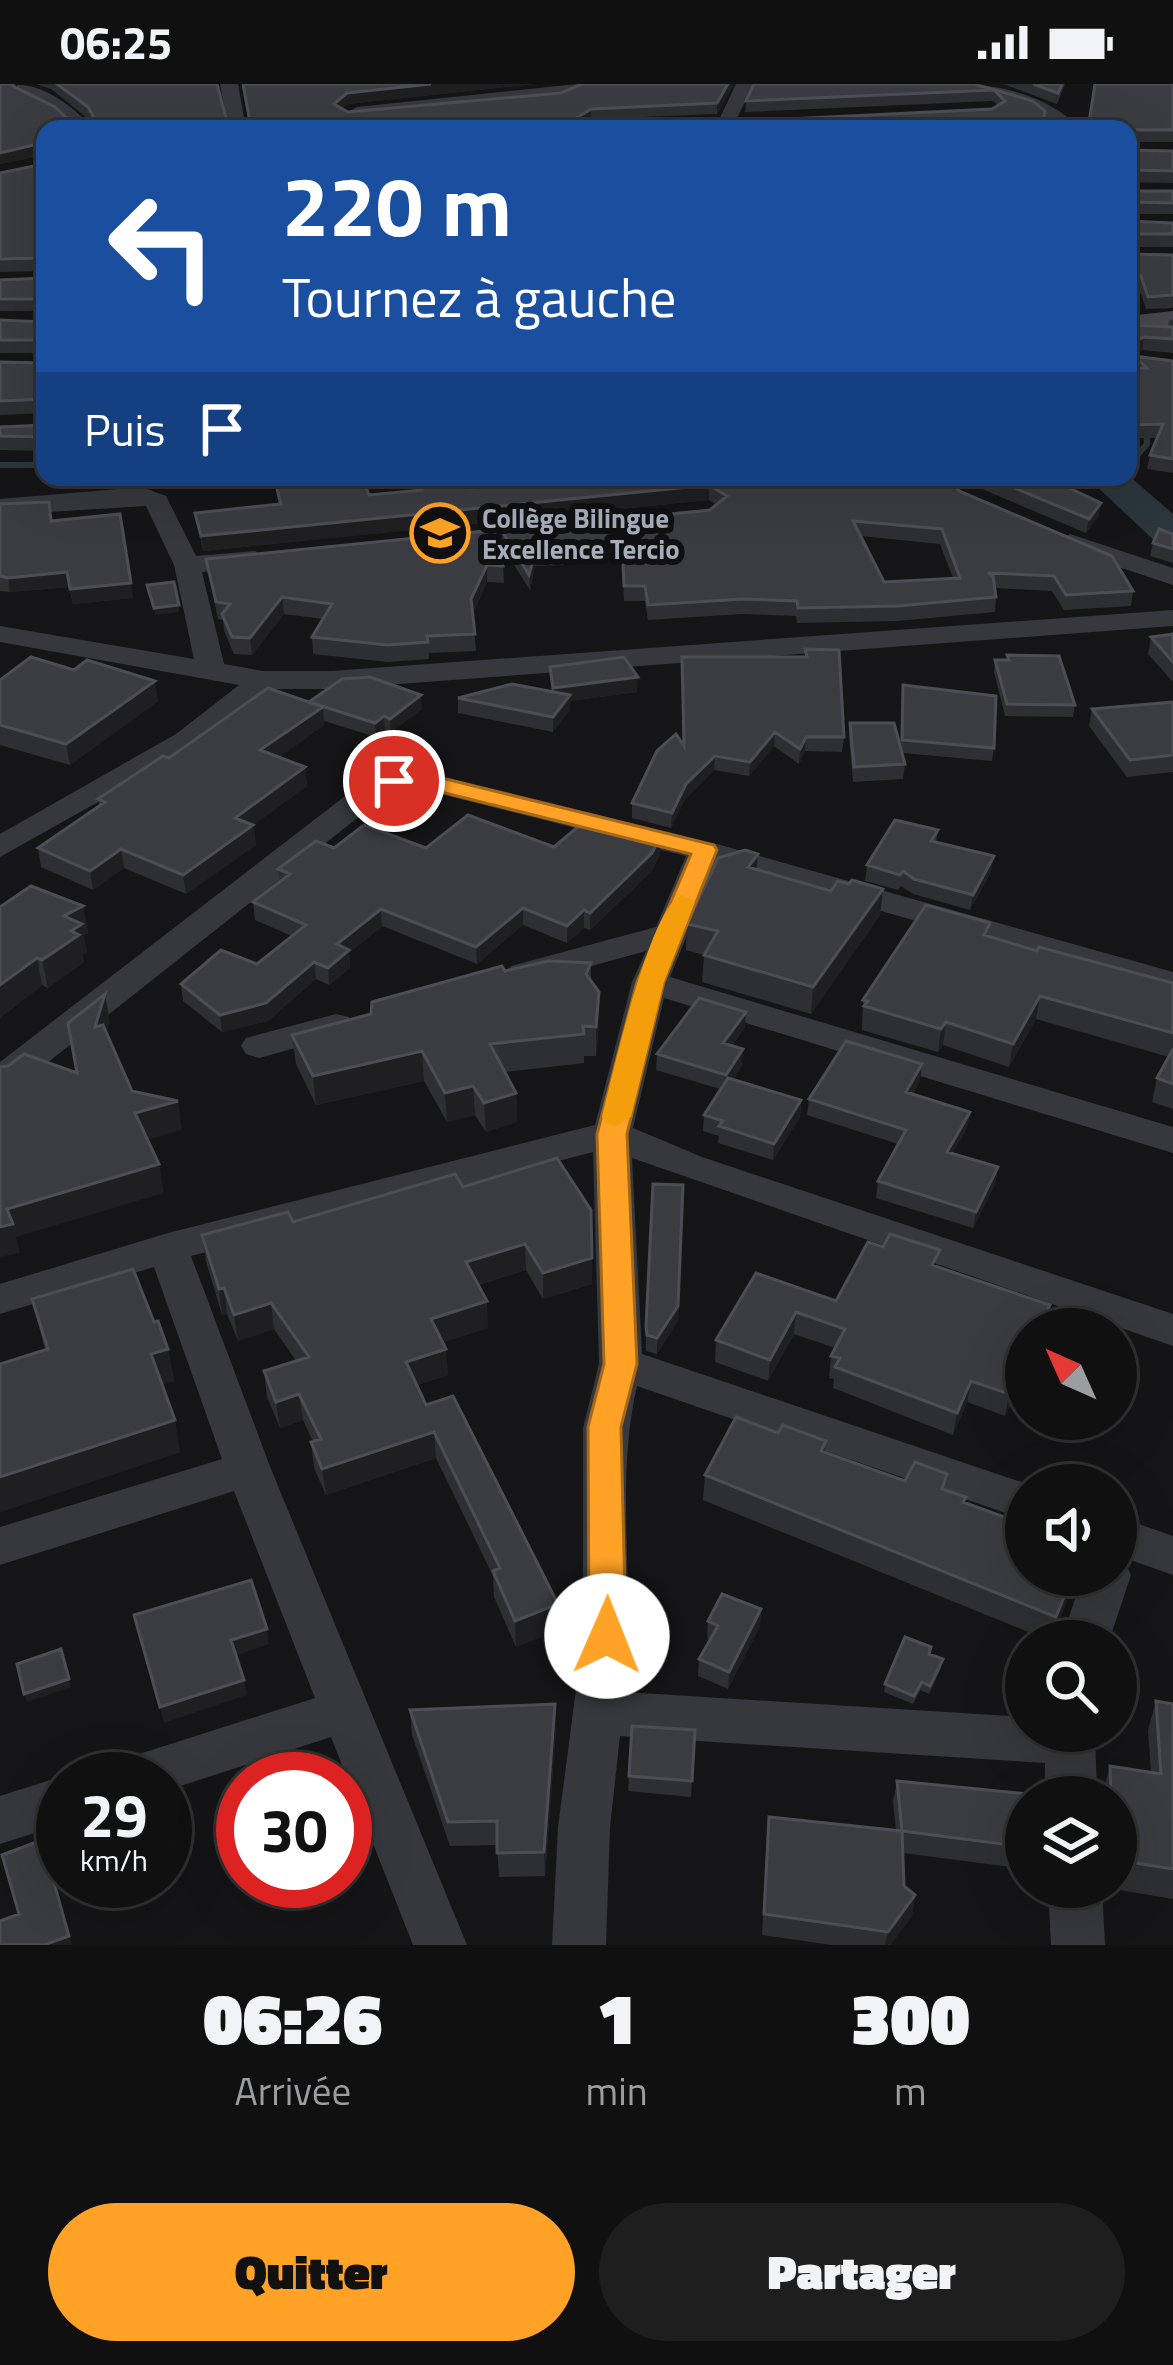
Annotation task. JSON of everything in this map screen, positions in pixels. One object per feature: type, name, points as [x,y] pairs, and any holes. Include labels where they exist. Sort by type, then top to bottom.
[{"type":"main road","points":[[1137,325],[1173,320]]},
{"type":"street","points":[[229,84],[235,120]]},
{"type":"street","points":[[416,84],[440,103]]},
{"type":"street","points":[[348,114],[596,84]]},
{"type":"street","points":[[728,120],[745,84]]},
{"type":"street","points":[[962,84],[1040,104],[1060,120]]},
{"type":"street","points":[[15,89],[65,110],[76,120]]},
{"type":"street","points":[[558,90],[568,116]]},
{"type":"street","points":[[0,507],[151,497],[187,566],[211,673]]},
{"type":"street","points":[[1048,532],[1173,577]]},
{"type":"street","points":[[187,566],[280,556]]},
{"type":"street","points":[[0,634],[211,673],[263,680],[332,680],[1173,618]]},
{"type":"street","points":[[0,847],[187,740],[263,680]]},
{"type":"street","points":[[0,1082],[373,790],[394,781],[417,779],[705,850],[1173,982]]},
{"type":"street","points":[[579,1945],[584,1827],[607,1636],[604,1427],[621,1364],[612,1134],[650,982],[705,850]]},
{"type":"street","points":[[487,984],[669,934]]},
{"type":"street","points":[[650,982],[1173,1140]]},
{"type":"street","points":[[259,1046],[373,1015]]},
{"type":"street","points":[[0,1299],[168,1248],[612,1134],[688,1166],[1173,1330]]},
{"type":"street","points":[[168,1248],[248,1469],[440,1945]]},
{"type":"street","points":[[621,1364],[1005,1495]]},
{"type":"street","points":[[0,1546],[248,1469]]},
{"type":"street","points":[[1137,1551],[1173,1556]]},
{"type":"street","points":[[192,1759],[346,1710]]},
{"type":"street","points":[[600,1713],[1005,1734]]},
{"type":"street","points":[[0,1820],[36,1809]]},
{"type":"street","points":[[1077,1908],[1078,1945]]},
{"type":"building","points":[[0,84],[13,84],[69,120],[36,120],[36,144],[0,153]]},
{"type":"building","points":[[57,84],[217,84],[226,120],[95,120],[88,107]]},
{"type":"building","points":[[243,84],[431,84],[347,93],[334,104],[348,112],[561,93],[582,84],[728,84],[717,103],[591,109],[578,117],[580,120],[247,120]]},
{"type":"building","points":[[754,84],[974,84],[1033,101],[1045,111],[1044,120],[769,120],[992,109],[1005,101],[994,90],[746,101]]},
{"type":"building","points":[[1033,84],[1062,84],[1058,93]]},
{"type":"building","points":[[1095,84],[1173,84],[1173,130],[1137,130],[1137,120],[1089,120]]},
{"type":"building","points":[[1137,150],[1173,151],[1173,171],[1137,170]]},
{"type":"building","points":[[36,166],[36,258],[0,259],[0,173]]},
{"type":"building","points":[[1137,191],[1173,191],[1173,203],[1137,202]]},
{"type":"building","points":[[1137,221],[1173,223],[1173,234],[1137,234]]},
{"type":"building","points":[[1137,254],[1173,255],[1173,295],[1148,297]]},
{"type":"building","points":[[36,278],[36,299],[0,299],[0,280]]},
{"type":"building","points":[[0,320],[36,322],[36,340],[0,340]]},
{"type":"building","points":[[1137,325],[1173,327],[1173,339],[1137,341]]},
{"type":"building","points":[[1137,356],[1173,361],[1173,459],[1150,455],[1163,424],[1137,425],[1137,368],[1147,368]]},
{"type":"building","points":[[0,362],[36,363],[36,399],[0,401]]},
{"type":"building","points":[[36,425],[36,437],[0,436],[0,427]]},
{"type":"building","points":[[276,486],[366,486],[369,495],[422,490],[421,486],[699,486],[201,536],[195,513],[281,504]]},
{"type":"building","points":[[711,486],[955,486],[1112,556],[1133,591],[1066,595],[1054,576],[988,573],[993,576],[996,597],[898,606],[798,608],[797,601],[743,599],[648,605],[645,586],[624,586],[622,541],[535,552],[529,575],[502,531],[710,510],[727,496]],"holes":[[[853,521],[942,529],[960,578],[884,582]]]},
{"type":"building","points":[[1010,486],[1065,486],[1101,503],[1089,519]]},
{"type":"building","points":[[49,502],[51,521],[120,514],[131,583],[70,589],[67,572],[0,576],[0,504]]},
{"type":"building","points":[[1159,529],[1173,534],[1173,549],[1153,543]]},
{"type":"building","points":[[494,530],[503,566],[487,565],[471,599],[475,634],[427,636],[428,642],[387,645],[312,637],[332,604],[282,597],[250,638],[232,637],[222,614],[230,604],[216,602],[206,559]]},
{"type":"building","points":[[174,582],[179,605],[154,608],[147,585]]},
{"type":"building","points":[[1173,634],[1173,662],[1151,637]]},
{"type":"building","points":[[805,649],[839,650],[844,737],[806,737],[800,749],[775,732],[750,762],[715,756],[686,784],[672,813],[632,803],[657,751],[676,734],[684,746],[682,657],[807,657]]},
{"type":"building","points":[[1007,655],[1059,656],[1075,705],[1007,704],[995,660],[1009,660]]},
{"type":"building","points":[[31,657],[74,670],[87,660],[155,681],[66,744],[0,725],[0,680]]},
{"type":"building","points":[[624,657],[638,677],[553,688],[550,667]]},
{"type":"building","points":[[370,677],[421,695],[390,719],[384,716],[375,723],[309,702],[342,679]]},
{"type":"building","points":[[512,684],[570,695],[553,717],[458,698]]},
{"type":"building","points":[[903,685],[996,696],[994,748],[902,740]]},
{"type":"building","points":[[268,688],[323,707],[260,750],[305,767],[235,818],[253,825],[183,875],[121,849],[90,871],[38,848],[105,802],[98,799],[163,756],[169,758]]},
{"type":"building","points":[[1173,702],[1173,755],[1130,760],[1092,709]]},
{"type":"building","points":[[850,723],[894,723],[905,764],[854,767]]},
{"type":"building","points":[[468,815],[554,847],[586,820],[618,832],[620,827],[660,837],[652,853],[590,913],[584,910],[567,926],[523,908],[476,947],[381,909],[337,944],[349,950],[328,968],[314,962],[266,1003],[220,1015],[181,984],[221,950],[257,964],[306,925],[253,902],[290,874],[278,869],[316,841],[334,848],[364,825],[426,848]]},
{"type":"building","points":[[895,820],[938,830],[931,841],[994,856],[973,895],[914,879],[903,871],[900,875],[867,865]]},
{"type":"building","points":[[745,850],[758,854],[748,867],[831,891],[838,881],[849,884],[852,880],[883,889],[813,987],[704,955],[718,931],[687,924],[718,858]]},
{"type":"building","points":[[31,886],[83,906],[64,916],[82,924],[71,931],[79,935],[0,985],[0,907]]},
{"type":"building","points":[[926,905],[990,923],[984,935],[1173,983],[1173,1033],[1040,996],[1013,1044],[946,1022],[941,1029],[864,1006],[868,1001],[863,1000]]},
{"type":"building","points":[[548,961],[591,963],[586,974],[599,992],[596,1027],[583,1026],[584,1034],[490,1044],[516,1093],[484,1103],[473,1086],[445,1093],[422,1051],[313,1076],[292,1035],[371,1014],[372,1002],[502,966],[505,971]]},
{"type":"building","points":[[105,994],[95,1027],[103,1025],[132,1091],[178,1101],[135,1113],[159,1164],[7,1209],[13,1224],[0,1227],[0,1067],[24,1054],[77,1073],[68,1023]]},
{"type":"building","points":[[699,998],[746,1012],[723,1043],[743,1049],[726,1075],[657,1054]]},
{"type":"building","points":[[846,1041],[922,1064],[906,1092],[970,1112],[947,1152],[998,1167],[976,1212],[878,1181],[906,1130],[809,1099]]},
{"type":"building","points":[[1173,1049],[1173,1084],[1157,1078]]},
{"type":"building","points":[[728,1078],[801,1100],[774,1144],[719,1126],[723,1121],[704,1115]]},
{"type":"building","points":[[557,1158],[591,1210],[592,1258],[543,1273],[525,1244],[466,1262],[487,1301],[431,1319],[446,1349],[406,1362],[426,1405],[453,1396],[558,1604],[515,1621],[493,1571],[500,1568],[434,1432],[322,1469],[311,1442],[321,1439],[299,1394],[276,1402],[264,1371],[309,1357],[271,1303],[234,1315],[224,1288],[219,1289],[202,1235],[288,1212],[293,1222],[455,1174],[463,1187]]},
{"type":"building","points":[[653,1184],[683,1185],[678,1306],[657,1338],[647,1335],[646,1326]]},
{"type":"building","points":[[890,1234],[940,1250],[932,1265],[1050,1305],[1005,1308],[1005,1393],[971,1381],[957,1413],[835,1367],[840,1358],[831,1356],[845,1329],[796,1312],[770,1360],[716,1340],[756,1273],[836,1301],[868,1242],[883,1247]]},
{"type":"building","points":[[133,1269],[168,1349],[151,1354],[175,1420],[0,1477],[0,1364],[48,1349],[32,1299]]},
{"type":"building","points":[[736,1417],[778,1433],[783,1425],[826,1441],[821,1451],[905,1481],[915,1462],[947,1474],[942,1489],[966,1497],[963,1502],[1005,1517],[1005,1596],[1064,1596],[1056,1617],[705,1475]]},
{"type":"building","points":[[251,1580],[267,1629],[231,1640],[244,1680],[160,1707],[134,1615]]},
{"type":"building","points":[[722,1594],[761,1609],[729,1672],[699,1659],[718,1626],[708,1621]]},
{"type":"building","points":[[905,1637],[931,1647],[929,1654],[943,1659],[930,1686],[922,1682],[914,1696],[885,1684]]},
{"type":"building","points":[[61,1649],[69,1679],[24,1694],[17,1664]]},
{"type":"building","points":[[1156,1701],[1173,1704],[1173,1869],[1137,1863],[1137,1776],[1110,1776],[1110,1766],[1161,1774]]},
{"type":"building","points":[[555,1704],[544,1852],[497,1853],[497,1821],[448,1822],[410,1710]]},
{"type":"building","points":[[632,1726],[695,1730],[692,1781],[629,1776]]},
{"type":"building","points":[[897,1781],[1005,1792],[1005,1844],[902,1831]]},
{"type":"building","points":[[769,1817],[902,1831],[904,1886],[915,1895],[888,1932],[764,1914]]},
{"type":"building","points":[[36,1842],[36,1908],[61,1908],[69,1936],[44,1945],[0,1945],[0,1921],[19,1914],[2,1855]]},
{"type":"waterway","points":[[1137,456],[1147,444],[1146,426]]},
{"type":"waterway","points":[[0,465],[36,465]]},
{"type":"waterway","points":[[1116,486],[1173,535]]},
{"type":"slow traffic","points":[[616,1117],[650,982],[682,902]]},
{"type":"place","name":"Collège Bilingue Excellence Tercio","points":[[440,533]]},
{"type":"route","points":[[394,781],[417,779],[705,850],[650,982],[612,1134],[621,1364],[604,1427],[607,1636]]}]
